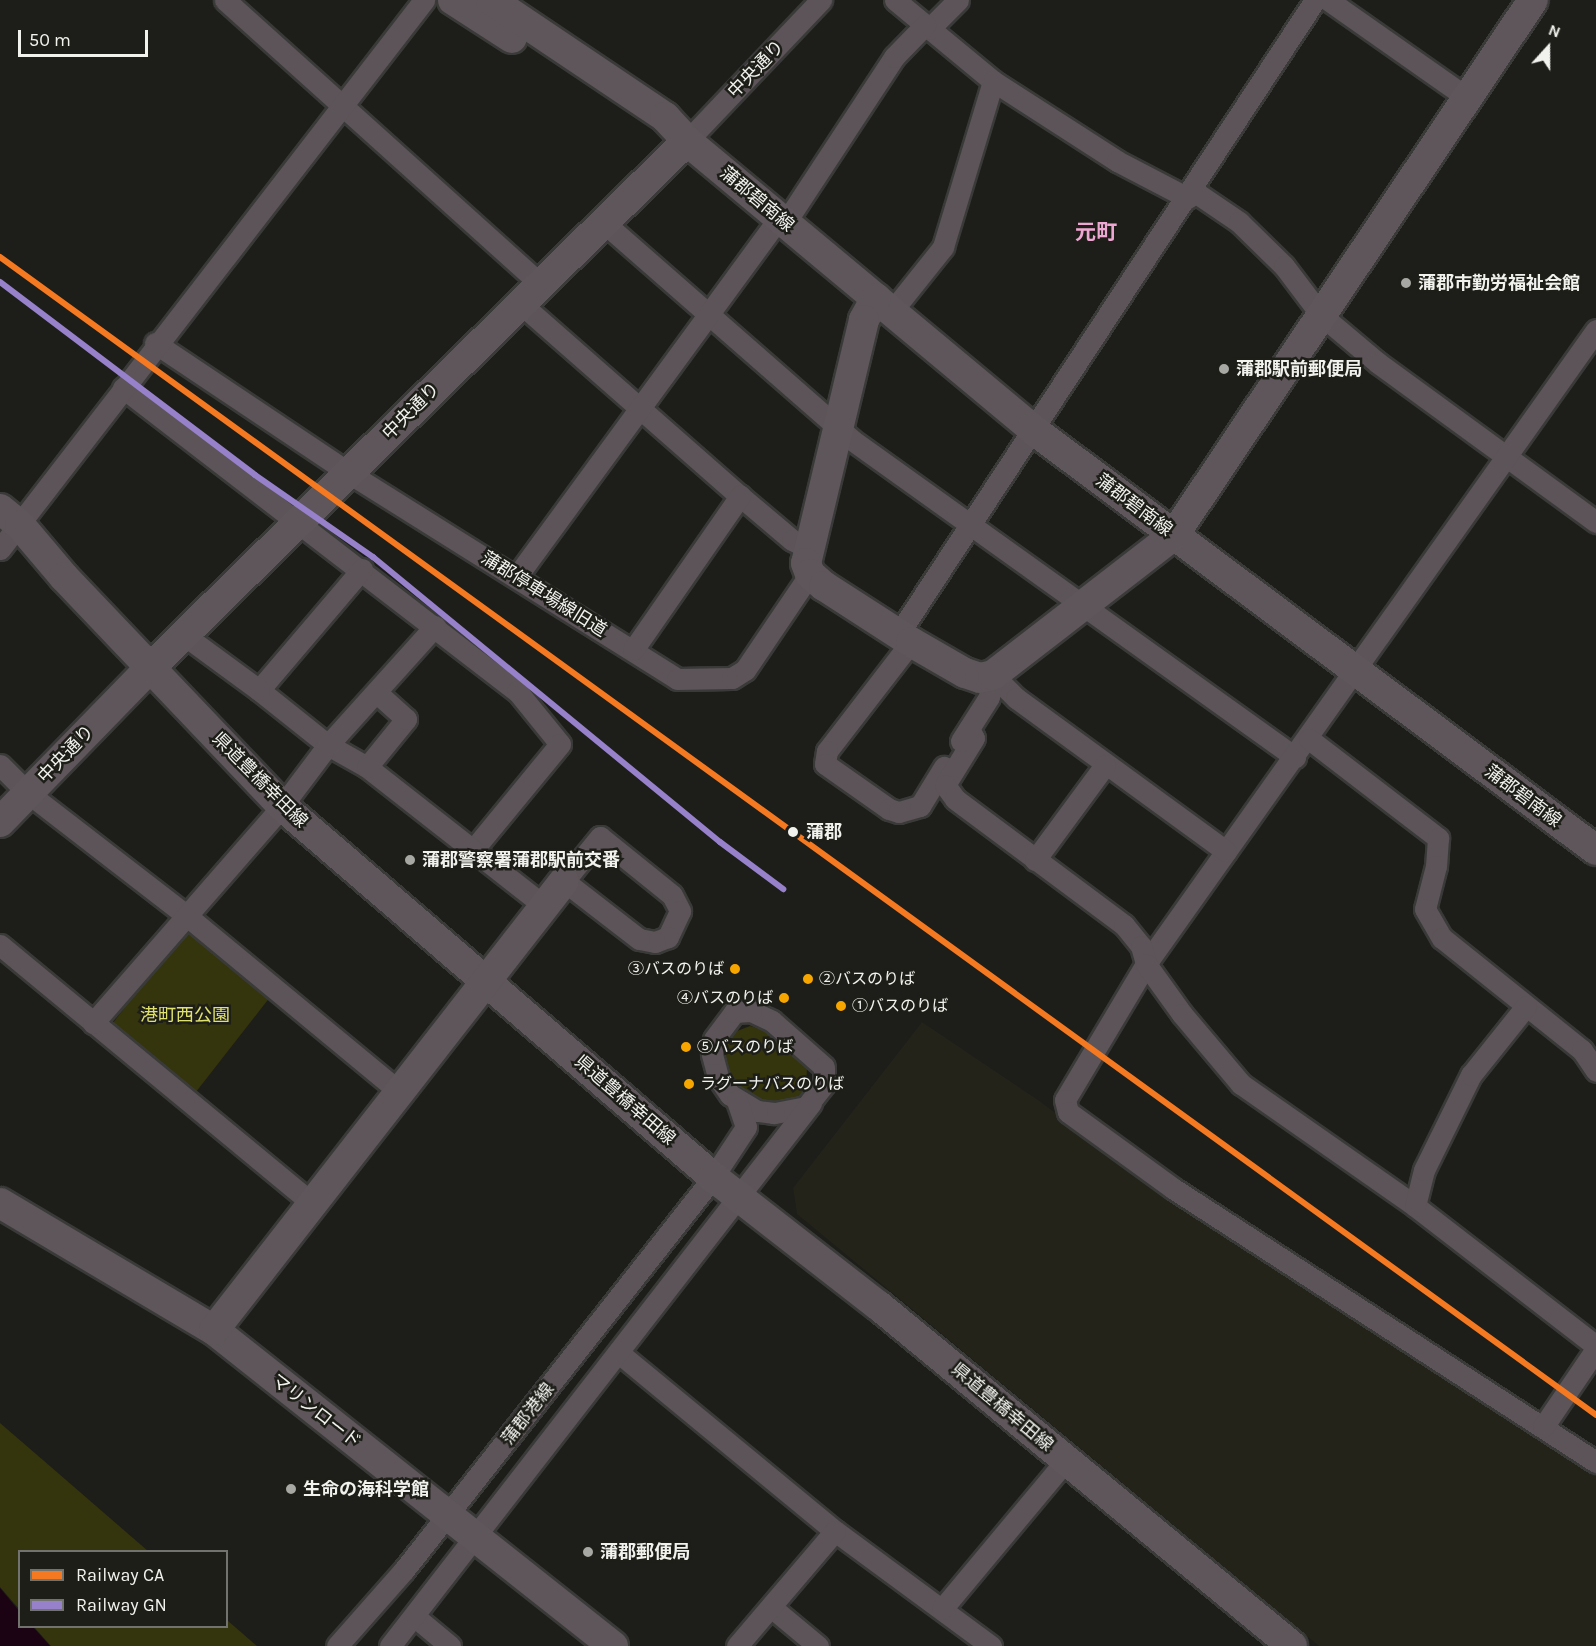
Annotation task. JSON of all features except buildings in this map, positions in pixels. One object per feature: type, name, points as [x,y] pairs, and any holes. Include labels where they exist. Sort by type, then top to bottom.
[{"type":"street","points":[[225,0],[342,106],[530,293],[641,408],[792,540],[809,561],[905,637],[965,673],[981,678],[993,675],[1080,604],[1174,535],[1533,0]]},
{"type":"street","points":[[0,549],[10,517],[123,388],[155,343],[424,0]]},
{"type":"street","name":"蒲郡碧南線","points":[[453,0],[656,129],[687,141]]},
{"type":"street","name":"蒲郡碧南線","points":[[491,0],[665,117],[687,141],[1031,428],[1596,850]]},
{"type":"street","name":"中央通り","points":[[0,822],[150,668],[602,221],[687,141],[821,0]]},
{"type":"street","points":[[895,0],[993,81],[1117,161],[1190,194],[1239,222],[1284,266],[1321,315],[1378,363],[1596,522]]},
{"type":"street","points":[[517,576],[708,316],[782,221],[894,57],[958,0]]},
{"type":"street","points":[[993,675],[989,697],[920,806],[910,810],[889,809],[825,764],[827,751],[905,637],[967,524],[1190,194],[1315,0]]},
{"type":"street","points":[[1328,0],[1466,97]]},
{"type":"street","points":[[809,561],[864,320],[884,305],[943,247],[993,81]]},
{"type":"street","points":[[602,221],[838,429],[967,524],[1295,757]]},
{"type":"street","points":[[1596,330],[1357,672],[1146,964],[1067,1094],[1068,1112],[1174,1189],[1596,1462]]},
{"type":"street","name":"蒲郡停車場線旧道","points":[[155,343],[349,473],[517,576],[677,679],[690,682],[732,678],[745,670],[809,561]]},
{"type":"street","points":[[123,388],[300,521],[517,691],[560,744],[473,850]]},
{"type":"street","points":[[633,650],[740,496]]},
{"type":"street","name":"県道豊橋幸田線","points":[[10,517],[282,806],[713,1178],[879,1306],[1292,1646]]},
{"type":"street","points":[[259,690],[362,569]]},
{"type":"street","points":[[93,1023],[282,806],[328,745],[378,694],[435,626]]},
{"type":"street","points":[[184,635],[259,690],[328,745],[367,767],[544,906]]},
{"type":"street","points":[[993,675],[1016,698],[1226,851]]},
{"type":"street","points":[[367,767],[406,719],[378,694]]},
{"type":"street","points":[[969,729],[974,738],[945,785],[955,799],[1124,925],[1141,946],[1146,964],[1194,1030],[1241,1084],[1415,1206],[1596,1347],[1543,1427]]},
{"type":"street","points":[[1309,739],[1438,838],[1436,866],[1425,909],[1442,938],[1582,1050],[1595,1064]]},
{"type":"street","points":[[0,765],[28,793],[187,916],[400,1092]]},
{"type":"street","points":[[1035,860],[1105,765]]},
{"type":"street","points":[[214,1330],[314,1205],[484,979],[544,906],[564,881],[600,837],[672,895],[680,911],[677,925],[668,937],[655,942],[639,939],[564,881]]},
{"type":"street","points":[[0,945],[314,1205]]},
{"type":"street","points":[[1415,1206],[1424,1170],[1471,1075],[1526,1006]]},
{"type":"street","points":[[751,1011],[772,1021],[824,1067],[824,1084],[811,1103],[774,1113],[758,1111],[738,1101],[718,1077],[711,1046],[730,1016],[751,1011]]},
{"type":"street","name":"蒲郡港線","points":[[337,1646],[447,1515],[713,1178],[746,1127],[738,1101]]},
{"type":"street","name":"蒲郡港線","points":[[390,1646],[740,1199],[811,1103]]},
{"type":"street","name":"マリンロード","points":[[0,1203],[214,1330],[613,1646]]},
{"type":"street","points":[[619,1353],[836,1531],[991,1646]]},
{"type":"street","points":[[942,1609],[1066,1460]]},
{"type":"street","points":[[737,1646],[836,1531]]},
{"type":"street","points":[[771,1606],[818,1646]]},
{"type":"street","points":[[414,1616],[450,1646]]},
{"type":"shaded area","points":[[922,1022],[1038,1100],[1177,1203],[1402,1346],[1596,1476],[1596,1646],[1319,1646],[797,1214],[793,1188]]},
{"type":"shaded area","points":[[0,1588],[18,1610],[18,1628],[34,1628],[50,1646],[0,1646]]},
{"type":"green space","name":"港町西公園","points":[[187,928],[272,994],[196,1092],[111,1026]]},
{"type":"green space","points":[[750,1026],[773,1033],[807,1068],[806,1088],[796,1101],[765,1105],[740,1091],[730,1080],[724,1059],[725,1045],[732,1033]]},
{"type":"green space","points":[[0,1423],[147,1550],[18,1550],[18,1608],[0,1587]]},
{"type":"green space","points":[[228,1621],[257,1646],[51,1646],[35,1628],[228,1628]]},
{"type":"rail line","name":"CA","points":[[0,257],[1596,1415]]},
{"type":"rail line","name":"GN","points":[[0,282],[255,475],[373,557],[720,842],[783,889]]},
{"type":"place","name":"蒲郡市勤労福祉会館","points":[[1406,283]]},
{"type":"place","name":"蒲郡駅前郵便局","points":[[1224,369]]},
{"type":"place","name":"蒲郡","points":[[793,832]]},
{"type":"place","name":"蒲郡警察署蒲郡駅前交番","points":[[410,860]]},
{"type":"place","name":"③バスのりば","points":[[735,969]]},
{"type":"place","name":"②バスのりば","points":[[808,979]]},
{"type":"place","name":"④バスのりば","points":[[784,998]]},
{"type":"place","name":"①バスのりば","points":[[841,1006]]},
{"type":"place","name":"⑤バスのりば","points":[[686,1047]]},
{"type":"place","name":"ラグーナバスのりば","points":[[689,1084]]},
{"type":"place","name":"生命の海科学館","points":[[291,1489]]},
{"type":"place","name":"蒲郡郵便局","points":[[588,1552]]},
{"type":"district","name":"元町","points":[[1096,232]]}]
